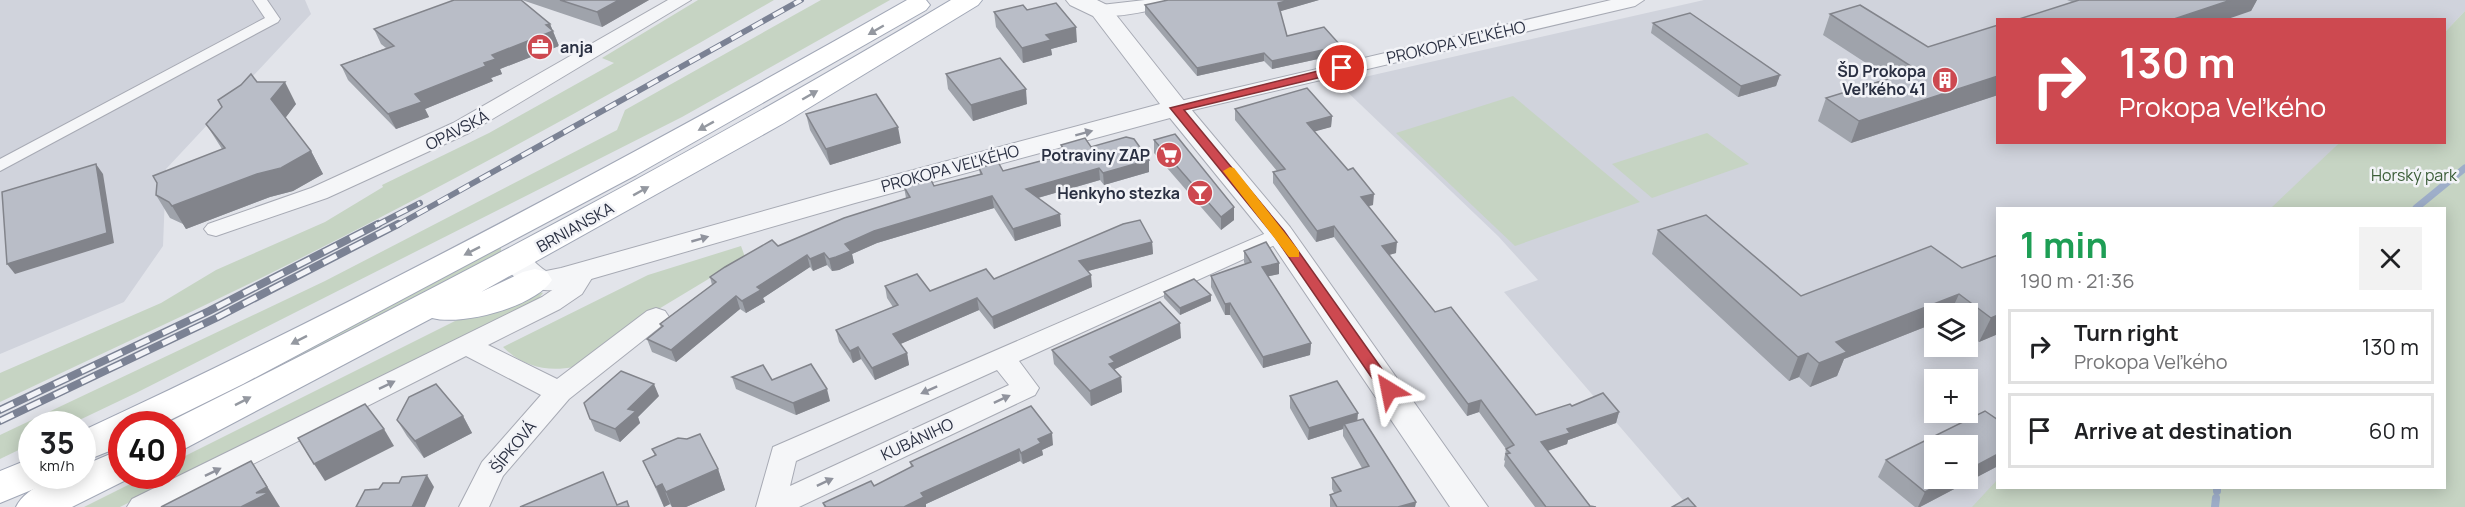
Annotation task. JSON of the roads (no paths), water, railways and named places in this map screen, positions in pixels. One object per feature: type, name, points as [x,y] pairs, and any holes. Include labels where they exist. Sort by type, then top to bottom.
[{"type":"main road","name":"BRNIANSKA","points":[[156,411],[524,224],[681,140],[926,0]]},
{"type":"main road","name":"BRNIANSKA","points":[[186,431],[427,306],[457,311],[507,294],[525,270],[710,152],[969,0]]},
{"type":"main road","points":[[524,224],[514,254],[525,270]]},
{"type":"main road","points":[[36,507],[108,471]]},
{"type":"main road","points":[[0,488],[18,480]]},
{"type":"street","points":[[0,166],[273,19],[260,0]]},
{"type":"street","name":"OPAVSKÁ","points":[[216,229],[319,193],[462,128],[682,0]]},
{"type":"street","points":[[1078,0],[1101,10],[1139,7],[1170,0]]},
{"type":"street","name":"PROKOPA VEĽKÉHO","points":[[525,270],[543,281],[584,273],[845,197],[1176,108],[1635,0]]},
{"type":"street","points":[[1101,10],[1176,108],[1280,234],[1470,507]]},
{"type":"street","name":"KUBÁNIHO","points":[[772,507],[783,455],[1280,234]]},
{"type":"street","points":[[141,507],[551,303],[573,288],[584,273]]},
{"type":"street","name":"ŠÍPKOVÁ","points":[[474,507],[492,470],[559,392],[656,317]]},
{"type":"street","points":[[467,346],[559,392]]},
{"type":"street","name":"KUBÁNIHO","points":[[772,507],[1026,388],[1001,357]]},
{"type":"waterway","points":[[2417,207],[2465,168]]},
{"type":"waterway","points":[[2215,507],[2216,498]]},
{"type":"railway","points":[[396,226],[801,0]]},
{"type":"railway","points":[[375,226],[420,203]]},
{"type":"railway","points":[[0,410],[209,311],[378,224]]},
{"type":"railway","points":[[0,421],[216,318],[398,224]]},
{"type":"place","name":"anja","points":[[540,47]]},
{"type":"place","name":"ŠD Prokopa Veľkého 41","points":[[1945,80]]},
{"type":"place","name":"Potraviny ZAP","points":[[1169,155]]},
{"type":"place","name":"Henkyho stezka","points":[[1200,193]]},
{"type":"park label","name":"Horský park","points":[[2414,175]]}]
